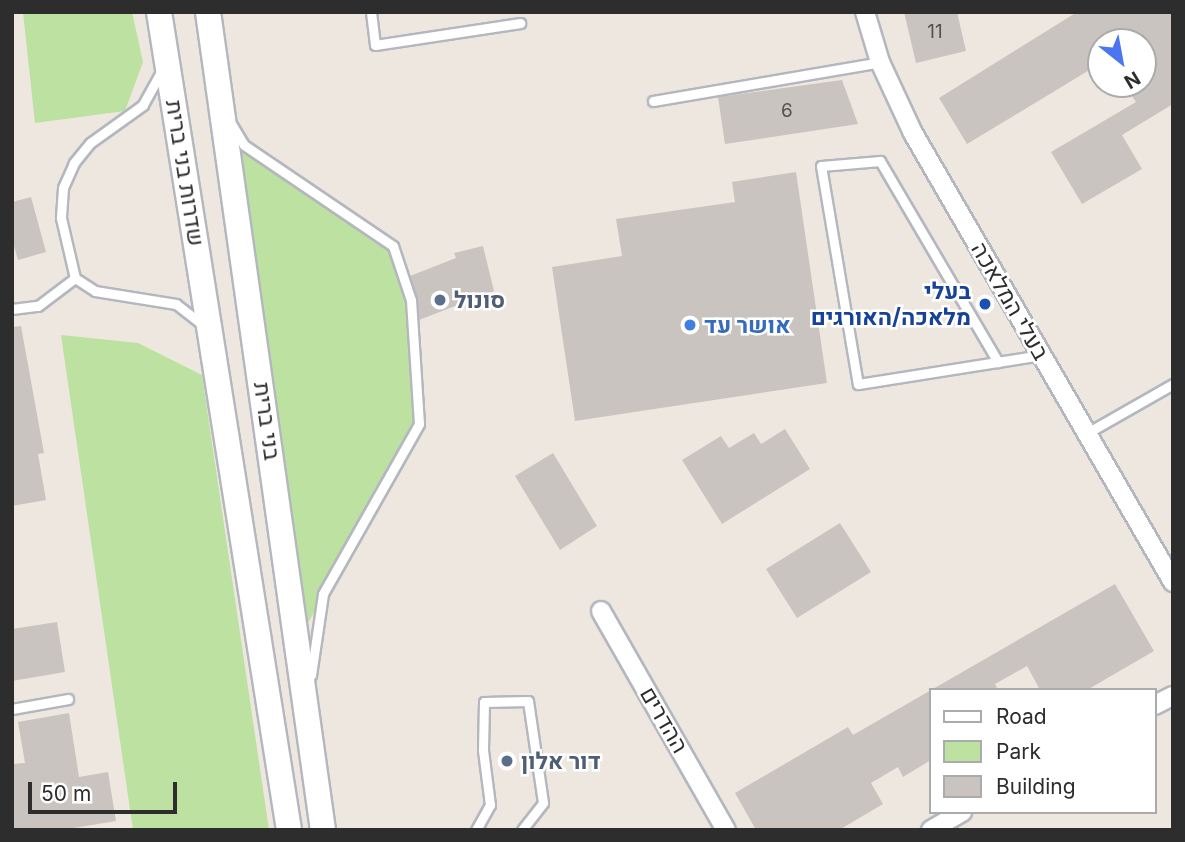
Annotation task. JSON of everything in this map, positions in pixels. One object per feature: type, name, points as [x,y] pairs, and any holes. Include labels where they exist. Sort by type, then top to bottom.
[{"type":"main road","name":"שדרות בני ברית","points":[[159,12],[211,333]]},
{"type":"main road","name":"בני ברית","points":[[208,12],[325,828]]},
{"type":"main road","name":"בני ברית","points":[[211,333],[289,830]]},
{"type":"street","name":"בעלי המלאכה","points":[[865,12],[880,62],[913,133],[1173,582]]},
{"type":"street","name":"ההדרים","points":[[601,611],[726,830]]},
{"type":"street","points":[[1157,704],[1173,696]]},
{"type":"street","points":[[931,830],[959,814]]},
{"type":"lane","points":[[370,12],[375,45],[520,23]]},
{"type":"lane","points":[[166,53],[156,89],[144,105],[90,143],[74,163],[63,188],[61,218],[75,278],[95,291],[176,304],[190,312],[211,333]]},
{"type":"lane","points":[[653,100],[880,62]]},
{"type":"lane","points":[[222,110],[244,145],[393,246],[411,300],[419,424],[323,594],[307,701]]},
{"type":"lane","points":[[998,362],[880,161],[821,166],[858,384],[998,362],[1042,355]]},
{"type":"lane","points":[[12,309],[38,306],[75,278]]},
{"type":"lane","points":[[1087,433],[1173,384]]},
{"type":"lane","points":[[12,709],[68,699]]},
{"type":"lane","points":[[476,830],[490,805],[483,750],[484,702],[528,701],[532,754],[543,803],[522,830]]},
{"type":"green space","points":[[23,12],[132,12],[143,62],[125,111],[35,123]]},
{"type":"green space","points":[[244,145],[393,246],[411,300],[419,424],[298,641],[231,169]]},
{"type":"green space","points":[[61,335],[138,343],[202,375],[269,830],[133,830]]},
{"type":"building","points":[[904,12],[957,12],[966,51],[916,63]]},
{"type":"building","points":[[1077,12],[1173,12],[1173,104],[1122,135],[1142,169],[1082,204],[1051,152],[1136,102],[1133,98],[1157,98],[1157,28],[1087,28],[1087,71],[967,144],[939,98]]},
{"type":"building","points":[[842,80],[858,124],[725,144],[718,97]]},
{"type":"building","name":"אושר עד","points":[[796,172],[827,383],[575,421],[552,267],[622,256],[616,219],[735,202],[732,182]]},
{"type":"building","points":[[31,197],[46,252],[18,260],[12,239],[12,202]]},
{"type":"building","points":[[483,246],[494,291],[419,320],[410,276],[456,258],[454,253]]},
{"type":"building","points":[[21,326],[44,453],[38,454],[46,500],[12,506],[12,327]]},
{"type":"building","points":[[785,429],[810,469],[722,524],[682,460],[721,436],[729,448],[754,433],[761,444]]},
{"type":"building","points":[[553,453],[597,526],[560,550],[515,476]]},
{"type":"building","points":[[840,523],[871,572],[797,618],[766,569]]},
{"type":"building","points":[[1115,584],[1154,651],[1090,688],[1039,688],[1027,666],[995,684],[997,688],[934,688]]},
{"type":"building","points":[[57,622],[65,672],[12,681],[12,629]]},
{"type":"building","points":[[930,691],[930,761],[903,777],[898,767],[871,783],[883,804],[839,830],[756,830],[735,793],[848,727],[853,735]]},
{"type":"building","points":[[69,713],[79,777],[108,772],[116,821],[62,830],[12,830],[12,764],[25,763],[18,722]]},
{"type":"place","name":"סונול","points":[[440,300]]},
{"type":"place","name":"בעלי מלאכה/האורגים","points":[[985,304]]},
{"type":"place","name":"אושר עד","points":[[690,325]]},
{"type":"place","name":"דור אלון","points":[[507,761]]}]
